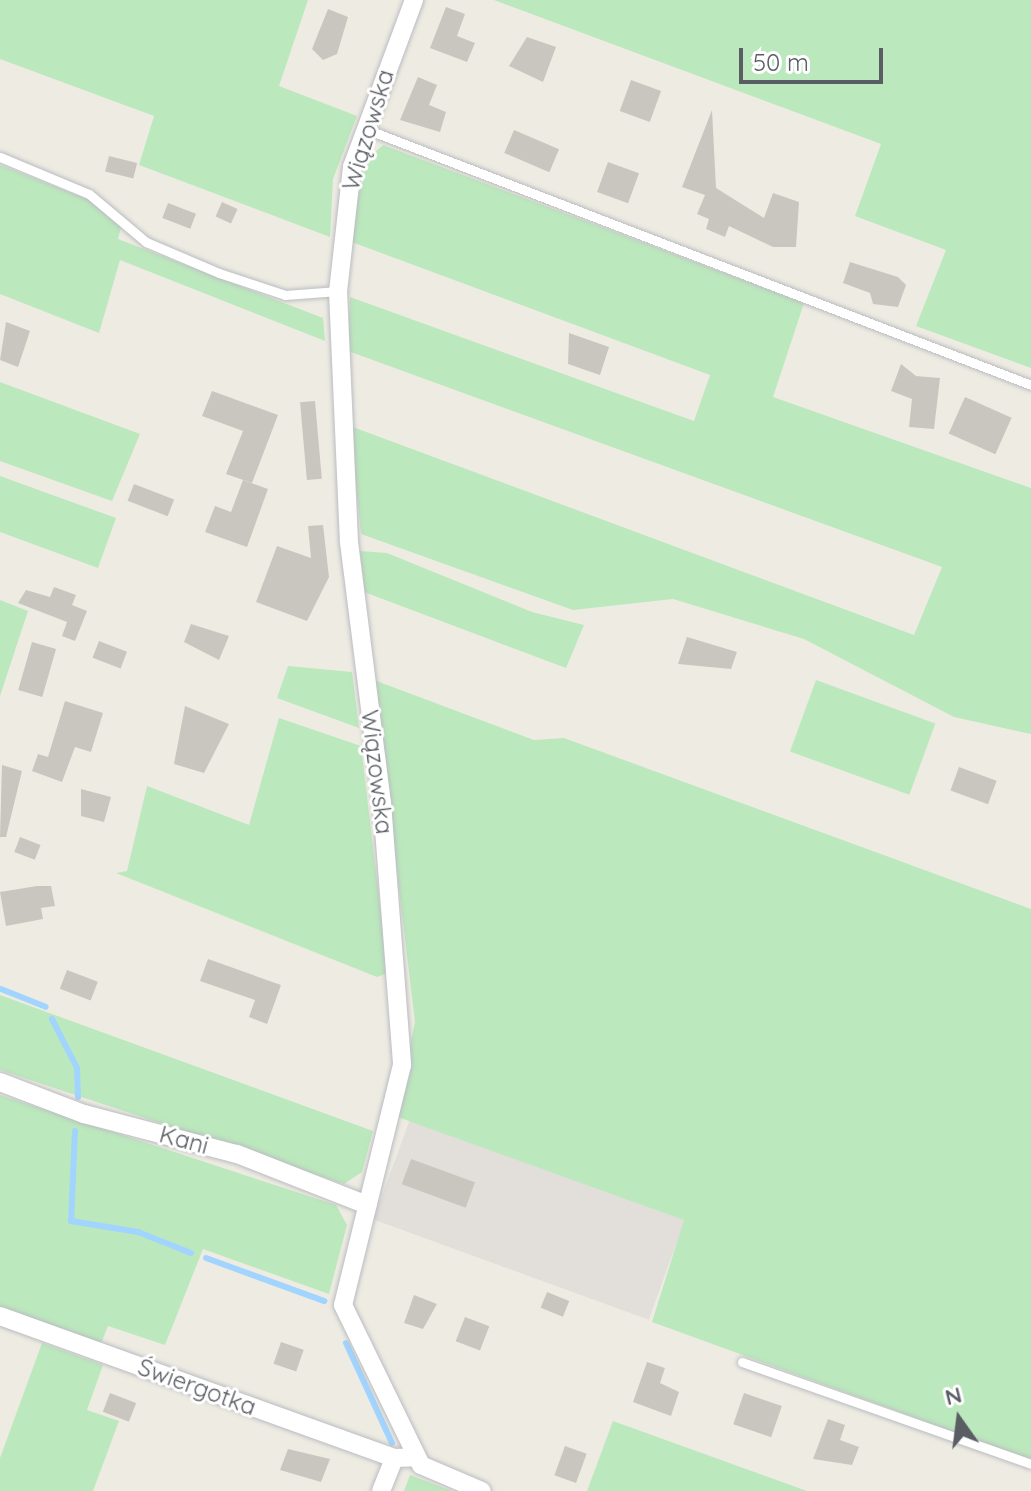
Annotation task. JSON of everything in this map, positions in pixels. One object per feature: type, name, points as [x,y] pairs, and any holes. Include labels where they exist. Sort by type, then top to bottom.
[{"type":"street","name":"Wiązowska","points":[[414,0],[364,128],[338,291],[349,542],[401,1004],[402,1065],[343,1305],[417,1457],[436,1475],[482,1491]]},
{"type":"street","name":"Kani","points":[[0,1082],[84,1114],[237,1154],[367,1205]]},
{"type":"street","name":"Świergotka","points":[[0,1316],[394,1458]]},
{"type":"street","points":[[381,1491],[394,1458],[417,1457]]},
{"type":"lane","points":[[364,128],[1031,385]]},
{"type":"lane","points":[[0,157],[89,194],[146,242],[219,273],[285,295],[338,291]]},
{"type":"lane","points":[[742,1362],[1031,1464]]},
{"type":"shaded area","points":[[410,1119],[685,1219],[649,1320],[373,1220]]},
{"type":"green space","points":[[0,0],[308,0],[279,86],[357,116],[333,179],[330,237],[139,165],[154,116],[0,59]]},
{"type":"green space","points":[[494,0],[1031,0],[1031,368],[916,326],[946,250],[855,216],[881,144]]},
{"type":"green space","points":[[383,145],[804,303],[773,397],[1031,488],[1031,734],[954,717],[804,639],[673,599],[573,610],[361,534],[350,426],[914,635],[942,567],[348,351],[350,297],[694,421],[710,375],[349,241],[366,160]]},
{"type":"green space","points":[[0,165],[92,201],[122,224],[118,239],[323,318],[325,341],[120,260],[99,333],[0,294]]},
{"type":"green space","points":[[0,382],[140,434],[112,501],[0,461]]},
{"type":"green space","points":[[0,476],[116,518],[98,568],[0,532]]},
{"type":"green space","points":[[360,551],[387,553],[532,612],[584,625],[566,668],[364,592]]},
{"type":"green space","points":[[0,600],[28,611],[0,696]]},
{"type":"green space","points":[[288,666],[352,672],[359,728],[277,698]]},
{"type":"green space","points":[[374,680],[534,740],[564,738],[1031,909],[1031,1460],[652,1322],[684,1220],[395,1116],[415,1022]]},
{"type":"green space","points":[[816,680],[935,723],[909,795],[790,751]]},
{"type":"green space","points":[[279,718],[361,746],[388,973],[377,977],[116,873],[127,871],[147,786],[249,825]]},
{"type":"green space","points":[[0,995],[373,1131],[362,1172],[344,1184],[0,1070]]},
{"type":"green space","points":[[0,1095],[336,1205],[347,1225],[329,1294],[203,1249],[165,1345],[108,1326],[100,1346],[0,1309]]},
{"type":"green space","points":[[42,1343],[103,1365],[87,1410],[119,1421],[93,1491],[0,1491],[0,1458]]},
{"type":"green space","points":[[613,1421],[807,1491],[587,1491]]},
{"type":"green space","points":[[410,1475],[452,1491],[404,1491]]},
{"type":"building","points":[[446,7],[465,14],[457,36],[475,43],[467,62],[430,48]]},
{"type":"building","points":[[328,9],[348,17],[337,54],[323,60],[312,49]]},
{"type":"building","points":[[527,37],[556,47],[543,82],[509,66]]},
{"type":"building","points":[[418,77],[437,85],[429,105],[446,112],[440,132],[400,120]]},
{"type":"building","points":[[631,80],[661,91],[650,122],[620,111]]},
{"type":"building","points":[[712,110],[716,188],[764,218],[773,193],[799,202],[796,247],[773,247],[729,226],[725,237],[706,229],[709,219],[697,214],[705,195],[682,187]]},
{"type":"building","points":[[514,130],[559,149],[549,172],[504,153]]},
{"type":"building","points":[[109,156],[137,163],[133,179],[105,172]]},
{"type":"building","points":[[608,162],[639,173],[628,203],[597,192]]},
{"type":"building","points":[[222,202],[238,209],[231,224],[215,217]]},
{"type":"building","points":[[168,203],[196,214],[190,229],[162,218]]},
{"type":"building","points":[[850,262],[898,277],[906,285],[898,307],[873,304],[870,293],[843,283]]},
{"type":"building","points":[[6,322],[30,331],[18,367],[0,360]]},
{"type":"building","points":[[569,333],[609,347],[600,375],[568,364]]},
{"type":"building","points":[[901,364],[916,376],[940,378],[934,429],[909,427],[912,399],[891,391]]},
{"type":"building","points":[[212,391],[278,415],[252,483],[226,474],[243,431],[202,416]]},
{"type":"building","points":[[965,397],[1012,418],[995,454],[949,434]]},
{"type":"building","points":[[315,401],[322,479],[307,480],[300,402]]},
{"type":"building","points":[[243,480],[268,489],[247,547],[205,532],[215,506],[231,512]]},
{"type":"building","points":[[134,484],[174,499],[168,516],[128,501]]},
{"type":"building","points":[[323,525],[329,577],[307,621],[256,602],[277,546],[311,558],[308,526]]},
{"type":"building","points":[[54,587],[76,595],[72,605],[87,611],[75,641],[62,636],[67,622],[18,603],[26,590],[50,597]]},
{"type":"building","points":[[191,624],[229,636],[219,660],[184,642]]},
{"type":"building","points":[[687,637],[737,652],[731,669],[678,664]]},
{"type":"building","points":[[99,641],[127,652],[121,669],[93,658]]},
{"type":"building","points":[[32,642],[56,649],[42,697],[18,690]]},
{"type":"building","points":[[65,701],[103,713],[91,752],[75,747],[62,782],[32,771],[38,754],[48,757]]},
{"type":"building","points":[[185,706],[229,724],[204,773],[174,764]]},
{"type":"building","points":[[2,765],[22,771],[6,837],[0,837]]},
{"type":"building","points":[[959,767],[997,781],[988,804],[950,790]]},
{"type":"building","points":[[81,789],[111,797],[104,822],[81,816]]},
{"type":"building","points":[[20,837],[41,845],[35,860],[14,852]]},
{"type":"building","points":[[51,886],[55,906],[41,908],[43,919],[6,926],[0,892]]},
{"type":"building","points":[[208,959],[281,985],[267,1024],[249,1017],[255,1000],[200,981]]},
{"type":"building","points":[[67,970],[98,982],[91,1000],[60,989]]},
{"type":"building","points":[[411,1159],[475,1182],[466,1208],[402,1184]]},
{"type":"building","points":[[547,1292],[569,1301],[563,1317],[541,1308]]},
{"type":"building","points":[[414,1295],[437,1304],[423,1329],[404,1323]]},
{"type":"building","points":[[465,1317],[489,1326],[480,1351],[456,1341]]},
{"type":"building","points":[[281,1342],[304,1350],[296,1372],[274,1364]]},
{"type":"building","points":[[647,1362],[665,1368],[660,1383],[679,1392],[671,1416],[633,1402]]},
{"type":"building","points":[[110,1393],[136,1403],[129,1422],[103,1412]]},
{"type":"building","points":[[744,1393],[782,1406],[771,1437],[733,1424]]},
{"type":"building","points":[[828,1419],[845,1425],[840,1440],[859,1447],[852,1465],[813,1459]]},
{"type":"building","points":[[565,1446],[587,1454],[576,1483],[554,1475]]},
{"type":"building","points":[[288,1449],[330,1459],[321,1482],[280,1470]]},
{"type":"waterway","points":[[1,989],[46,1007]]},
{"type":"waterway","points":[[52,1019],[77,1068],[78,1097]]},
{"type":"waterway","points":[[75,1131],[71,1221],[138,1232],[191,1253]]},
{"type":"waterway","points":[[206,1258],[324,1301]]},
{"type":"waterway","points":[[346,1343],[392,1443]]}]
